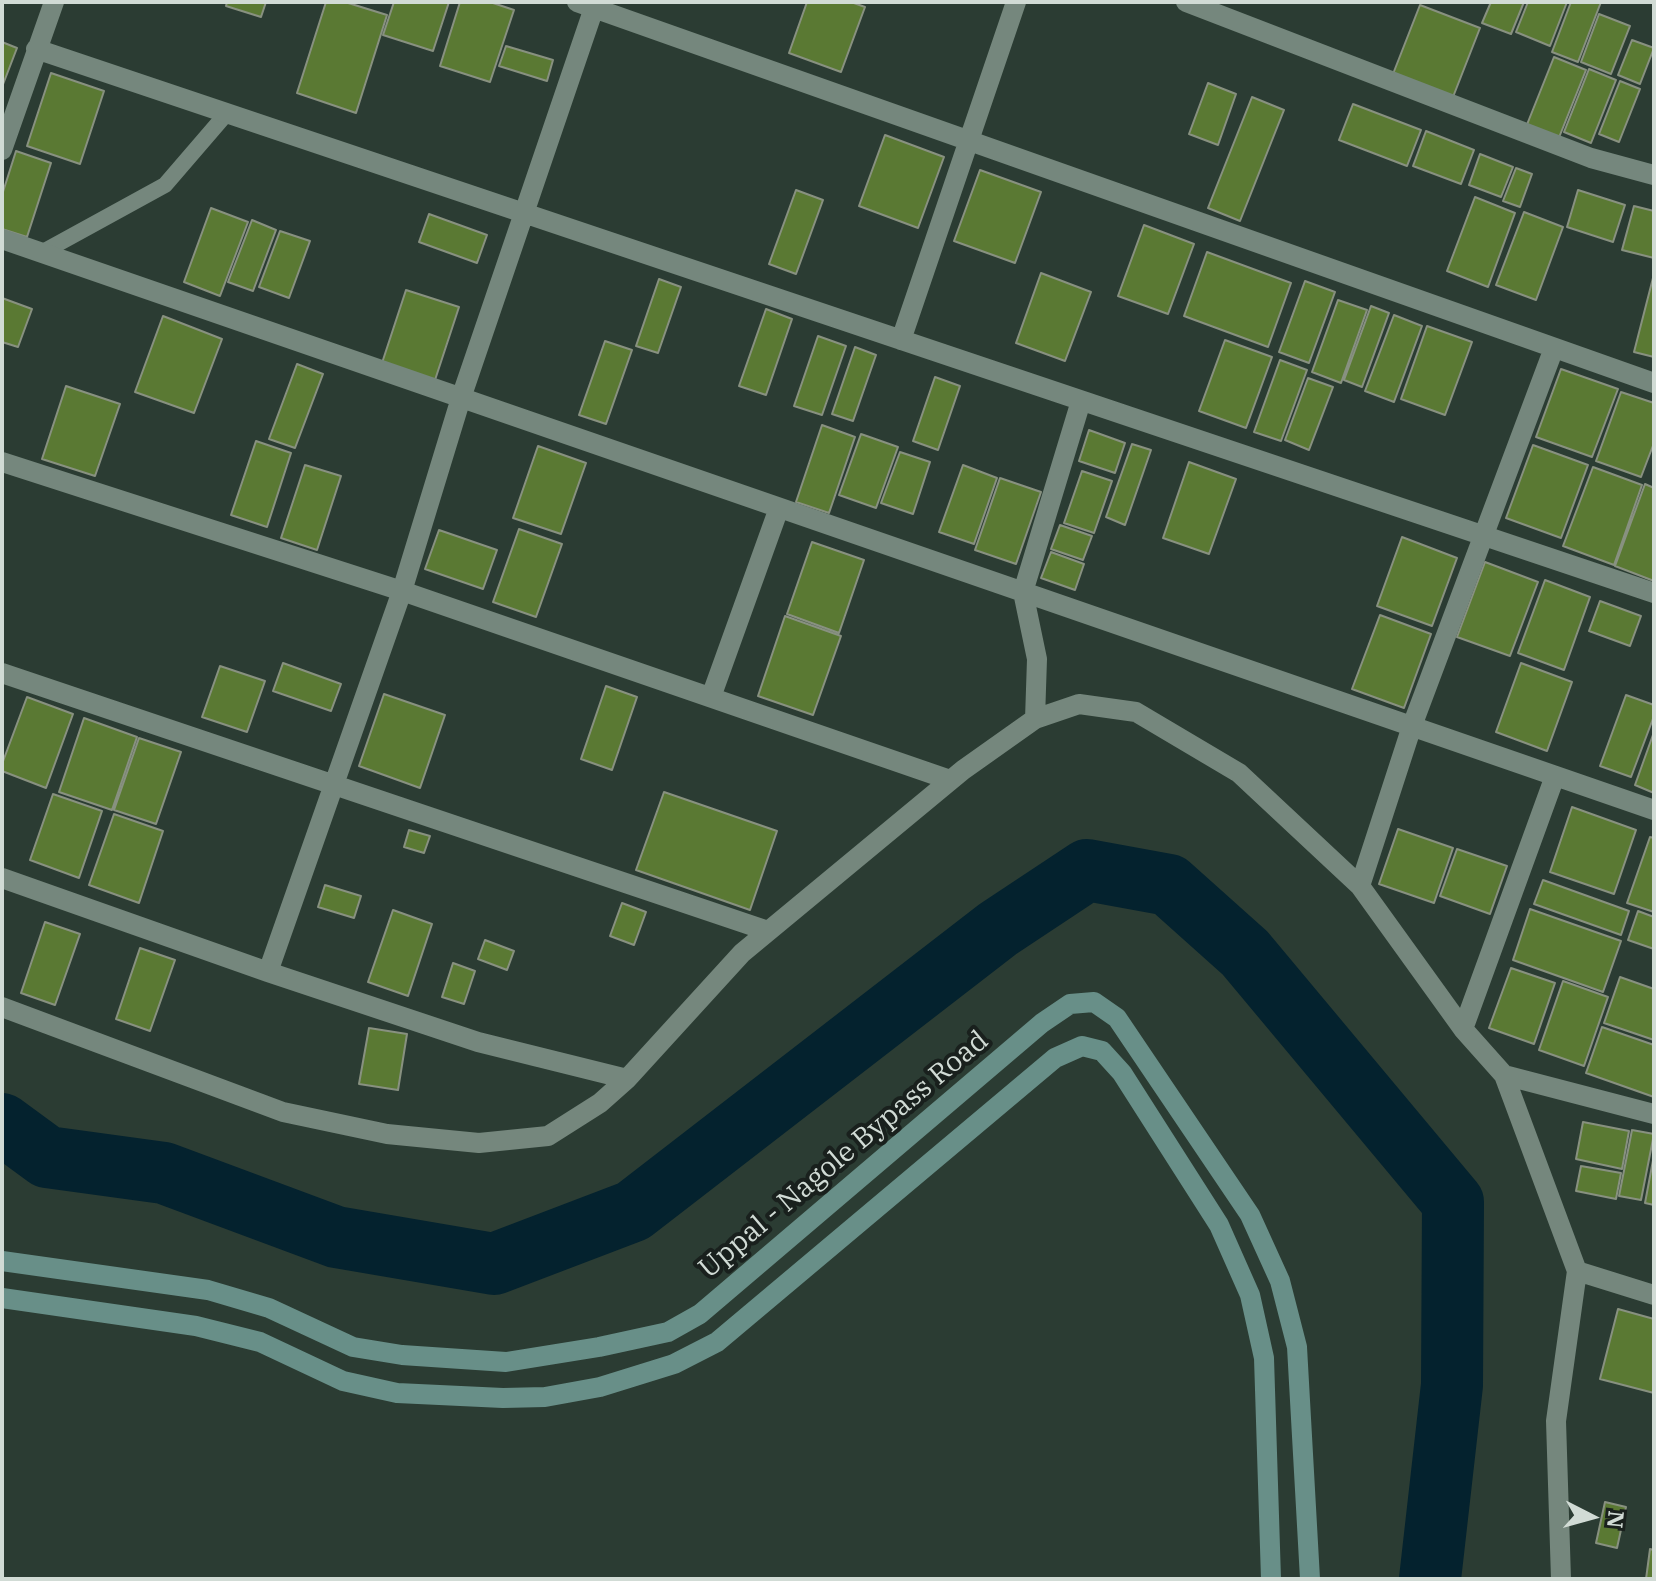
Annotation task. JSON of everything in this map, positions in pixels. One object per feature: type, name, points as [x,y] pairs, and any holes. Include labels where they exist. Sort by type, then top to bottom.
[{"type":"street","points":[[2,150],[54,2]]},
{"type":"street","points":[[901,340],[1016,2]]},
{"type":"street","points":[[1186,2],[1579,153],[1654,175]]},
{"type":"street","points":[[268,972],[402,591],[589,4],[1654,383]]},
{"type":"street","points":[[36,49],[1654,593]]},
{"type":"street","points":[[2,239],[1654,810]]},
{"type":"street","points":[[1360,886],[1412,726],[1554,348]]},
{"type":"street","points":[[1035,719],[1037,659],[1023,592],[1081,401]]},
{"type":"street","points":[[2,462],[402,591],[950,780]]},
{"type":"street","points":[[711,697],[779,508]]},
{"type":"street","points":[[2,673],[768,931]]},
{"type":"street","points":[[2,1007],[283,1112],[387,1134],[479,1143],[548,1136],[600,1103],[627,1079],[742,953],[950,780],[1035,719],[1079,704],[1136,712],[1239,773],[1360,886],[1463,1029],[1504,1075],[1577,1271],[1556,1421],[1561,1579]]},
{"type":"street","points":[[1463,1029],[1555,776]]},
{"type":"street","points":[[2,878],[478,1042],[627,1079]]},
{"type":"street","name":"Uppal - Nagole Bypass Road","points":[[2,1261],[208,1290],[269,1308],[353,1347],[402,1355],[506,1362],[668,1332],[700,1314],[1042,1023],[1070,1004],[1094,1002],[1117,1018],[1250,1215],[1280,1281],[1297,1347],[1310,1579]]},
{"type":"street","points":[[2,1298],[196,1326],[260,1342],[343,1381],[397,1393],[545,1397],[600,1387],[674,1364],[717,1342],[1055,1058],[1082,1046],[1102,1051],[1122,1073],[1219,1225],[1250,1295],[1264,1358],[1271,1579]]},
{"type":"street","points":[[1504,1075],[1654,1114]]},
{"type":"street","points":[[1577,1271],[1654,1295]]},
{"type":"lane","points":[[41,253],[165,185],[227,113]]},
{"type":"building","points":[[227,2],[266,2],[261,17],[226,6]]},
{"type":"building","points":[[326,2],[345,2],[387,15],[356,113],[297,93]]},
{"type":"building","points":[[394,2],[449,2],[433,51],[383,35]]},
{"type":"building","points":[[460,2],[490,2],[514,10],[490,82],[440,66]]},
{"type":"building","points":[[807,2],[851,2],[865,7],[841,72],[789,53]]},
{"type":"building","points":[[1491,2],[1524,2],[1511,34],[1482,23]]},
{"type":"building","points":[[1528,2],[1567,2],[1550,46],[1516,32]]},
{"type":"building","points":[[1571,2],[1601,2],[1578,62],[1552,52]]},
{"type":"building","points":[[1420,5],[1480,28],[1453,97],[1393,74]]},
{"type":"building","points":[[1599,14],[1630,26],[1611,74],[1581,62]]},
{"type":"building","points":[[1632,40],[1654,48],[1640,84],[1618,75]]},
{"type":"building","points":[[2,42],[17,48],[2,87]]},
{"type":"building","points":[[506,46],[553,60],[547,81],[499,66]]},
{"type":"building","points":[[1554,57],[1586,70],[1558,140],[1526,127]]},
{"type":"building","points":[[1589,69],[1616,80],[1591,143],[1564,132]]},
{"type":"building","points":[[51,73],[104,91],[80,164],[27,146]]},
{"type":"building","points":[[1620,81],[1640,89],[1619,142],[1599,134]]},
{"type":"building","points":[[1208,83],[1236,94],[1218,145],[1189,134]]},
{"type":"building","points":[[1252,97],[1284,110],[1240,221],[1208,208]]},
{"type":"building","points":[[1353,104],[1421,130],[1407,166],[1339,140]]},
{"type":"building","points":[[1426,131],[1474,150],[1461,184],[1413,166]]},
{"type":"building","points":[[885,135],[944,157],[918,228],[859,206]]},
{"type":"building","points":[[16,151],[51,163],[27,237],[2,229],[2,195]]},
{"type":"building","points":[[1480,154],[1513,167],[1501,197],[1469,185]]},
{"type":"building","points":[[1516,168],[1532,174],[1520,207],[1503,201]]},
{"type":"building","points":[[980,170],[1041,192],[1015,263],[954,241]]},
{"type":"building","points":[[796,190],[823,200],[796,274],[769,264]]},
{"type":"building","points":[[1578,190],[1625,205],[1613,242],[1567,227]]},
{"type":"building","points":[[1475,197],[1515,213],[1488,287],[1447,271]]},
{"type":"building","points":[[1634,206],[1654,211],[1654,258],[1622,250]]},
{"type":"building","points":[[211,208],[248,222],[220,296],[184,282]]},
{"type":"building","points":[[1524,212],[1563,227],[1536,300],[1496,285]]},
{"type":"building","points":[[429,214],[487,235],[477,263],[419,242]]},
{"type":"building","points":[[252,220],[276,230],[253,291],[228,282]]},
{"type":"building","points":[[1144,225],[1194,244],[1168,314],[1118,296]]},
{"type":"building","points":[[280,231],[310,241],[289,298],[259,287]]},
{"type":"building","points":[[1207,252],[1291,283],[1268,347],[1184,316]]},
{"type":"building","points":[[1041,273],[1091,292],[1065,361],[1016,343]]},
{"type":"building","points":[[1654,274],[1654,357],[1634,352]]},
{"type":"building","points":[[659,279],[681,287],[658,353],[636,346]]},
{"type":"building","points":[[1305,281],[1335,292],[1309,363],[1279,352]]},
{"type":"building","points":[[406,290],[459,307],[435,380],[382,363]]},
{"type":"building","points":[[2,298],[32,309],[18,347],[2,342]]},
{"type":"building","points":[[1338,300],[1367,310],[1341,383],[1312,372]]},
{"type":"building","points":[[1371,306],[1389,313],[1362,387],[1344,380]]},
{"type":"building","points":[[766,309],[792,319],[766,395],[739,386]]},
{"type":"building","points":[[1394,315],[1422,326],[1394,402],[1365,391]]},
{"type":"building","points":[[163,316],[222,339],[194,413],[135,392]]},
{"type":"building","points":[[1427,326],[1472,342],[1445,415],[1401,399]]},
{"type":"building","points":[[818,336],[846,346],[822,415],[794,406]]},
{"type":"building","points":[[1225,340],[1272,357],[1246,428],[1199,411]]},
{"type":"building","points":[[605,341],[632,350],[606,424],[579,415]]},
{"type":"building","points":[[855,347],[876,355],[853,421],[832,414]]},
{"type":"building","points":[[1280,360],[1307,370],[1281,441],[1254,432]]},
{"type":"building","points":[[297,364],[323,374],[295,448],[269,439]]},
{"type":"building","points":[[1561,369],[1618,389],[1592,457],[1536,437]]},
{"type":"building","points":[[935,377],[960,386],[938,450],[913,441]]},
{"type":"building","points":[[1308,378],[1333,387],[1309,450],[1285,440]]},
{"type":"building","points":[[66,386],[120,404],[95,476],[42,459]]},
{"type":"building","points":[[1621,392],[1654,403],[1654,443],[1641,477],[1596,461]]},
{"type":"building","points":[[822,425],[855,437],[829,513],[796,502]]},
{"type":"building","points":[[1089,430],[1125,443],[1115,473],[1079,461]]},
{"type":"building","points":[[861,434],[898,447],[876,508],[839,495]]},
{"type":"building","points":[[256,441],[291,453],[267,527],[231,515]]},
{"type":"building","points":[[1132,444],[1151,450],[1125,525],[1106,517]]},
{"type":"building","points":[[1533,445],[1588,465],[1561,538],[1506,518]]},
{"type":"building","points":[[538,446],[586,463],[561,534],[513,518]]},
{"type":"building","points":[[900,452],[930,462],[913,514],[881,503]]},
{"type":"building","points":[[1189,462],[1236,479],[1209,554],[1163,538]]},
{"type":"building","points":[[305,465],[341,476],[317,550],[281,538]]},
{"type":"building","points":[[963,465],[997,478],[974,544],[939,532]]},
{"type":"building","points":[[1593,467],[1642,485],[1614,565],[1563,546]]},
{"type":"building","points":[[1082,471],[1112,481],[1094,533],[1064,523]]},
{"type":"building","points":[[1000,478],[1041,492],[1016,564],[975,550]]},
{"type":"building","points":[[1645,484],[1654,488],[1654,581],[1615,566]]},
{"type":"building","points":[[1060,525],[1092,536],[1083,560],[1051,549]]},
{"type":"building","points":[[519,529],[562,544],[536,617],[493,602]]},
{"type":"building","points":[[439,530],[497,550],[483,589],[425,569]]},
{"type":"building","points":[[1402,537],[1457,558],[1432,626],[1377,606]]},
{"type":"building","points":[[812,542],[864,560],[839,633],[787,614]]},
{"type":"building","points":[[1051,552],[1084,564],[1075,590],[1041,578]]},
{"type":"building","points":[[1485,562],[1538,582],[1510,656],[1457,637]]},
{"type":"building","points":[[1545,580],[1590,597],[1564,670],[1518,653]]},
{"type":"building","points":[[1600,601],[1641,616],[1630,646],[1589,631]]},
{"type":"building","points":[[1380,615],[1431,634],[1404,708],[1352,689]]},
{"type":"building","points":[[785,616],[841,636],[813,715],[758,696]]},
{"type":"building","points":[[283,663],[341,684],[331,711],[273,691]]},
{"type":"building","points":[[1521,663],[1572,682],[1547,751],[1496,732]]},
{"type":"building","points":[[220,666],[265,681],[247,732],[202,717]]},
{"type":"building","points":[[606,686],[637,697],[612,770],[581,759]]},
{"type":"building","points":[[384,694],[445,715],[420,788],[359,766]]},
{"type":"building","points":[[1626,695],[1654,705],[1654,716],[1631,777],[1600,766]]},
{"type":"building","points":[[27,697],[73,714],[46,788],[2,771]]},
{"type":"building","points":[[84,718],[137,737],[112,810],[59,792]]},
{"type":"building","points":[[1654,732],[1654,793],[1635,785]]},
{"type":"building","points":[[139,738],[181,752],[156,824],[114,810]]},
{"type":"building","points":[[664,792],[777,831],[750,910],[636,870]]},
{"type":"building","points":[[53,794],[102,811],[79,878],[30,860]]},
{"type":"building","points":[[1572,807],[1636,830],[1614,894],[1550,872]]},
{"type":"building","points":[[114,814],[163,831],[139,903],[89,885]]},
{"type":"building","points":[[1398,829],[1453,848],[1434,903],[1379,884]]},
{"type":"building","points":[[409,830],[430,836],[424,853],[404,847]]},
{"type":"building","points":[[1650,837],[1654,838],[1654,912],[1627,903]]},
{"type":"building","points":[[1457,849],[1507,866],[1490,914],[1440,896]]},
{"type":"building","points":[[1543,880],[1629,911],[1621,935],[1534,904]]},
{"type":"building","points":[[325,885],[361,896],[354,918],[318,907]]},
{"type":"building","points":[[622,903],[646,912],[634,945],[610,936]]},
{"type":"building","points":[[1530,909],[1621,941],[1603,992],[1513,960]]},
{"type":"building","points":[[393,910],[432,924],[408,996],[368,982]]},
{"type":"building","points":[[1638,911],[1654,917],[1654,949],[1628,940]]},
{"type":"building","points":[[45,922],[80,934],[55,1005],[21,993]]},
{"type":"building","points":[[485,940],[514,951],[507,970],[478,959]]},
{"type":"building","points":[[140,948],[175,960],[150,1031],[116,1019]]},
{"type":"building","points":[[453,963],[475,971],[464,1004],[442,997]]},
{"type":"building","points":[[1511,968],[1555,983],[1534,1044],[1489,1028]]},
{"type":"building","points":[[1620,977],[1654,989],[1654,1040],[1604,1023]]},
{"type":"building","points":[[1563,981],[1608,997],[1584,1066],[1539,1050]]},
{"type":"building","points":[[1602,1027],[1654,1045],[1654,1097],[1586,1073]]},
{"type":"building","points":[[369,1028],[407,1034],[398,1090],[359,1084]]},
{"type":"building","points":[[1583,1122],[1629,1131],[1622,1169],[1576,1159]]},
{"type":"building","points":[[1632,1130],[1654,1134],[1641,1200],[1619,1196]]},
{"type":"building","points":[[1654,1155],[1654,1205],[1645,1203]]},
{"type":"building","points":[[1581,1166],[1621,1173],[1616,1199],[1576,1191]]},
{"type":"building","points":[[1618,1309],[1654,1319],[1654,1393],[1600,1379]]},
{"type":"building","points":[[1605,1502],[1626,1507],[1617,1548],[1596,1543]]},
{"type":"building","points":[[1650,1549],[1654,1550],[1654,1579],[1646,1579]]},
{"type":"waterway","points":[[2,1124],[47,1157],[164,1173],[336,1237],[494,1264],[633,1211],[998,929],[1087,870],[1169,885],[1245,953],[1453,1202],[1452,1385],[1430,1579]]}]
